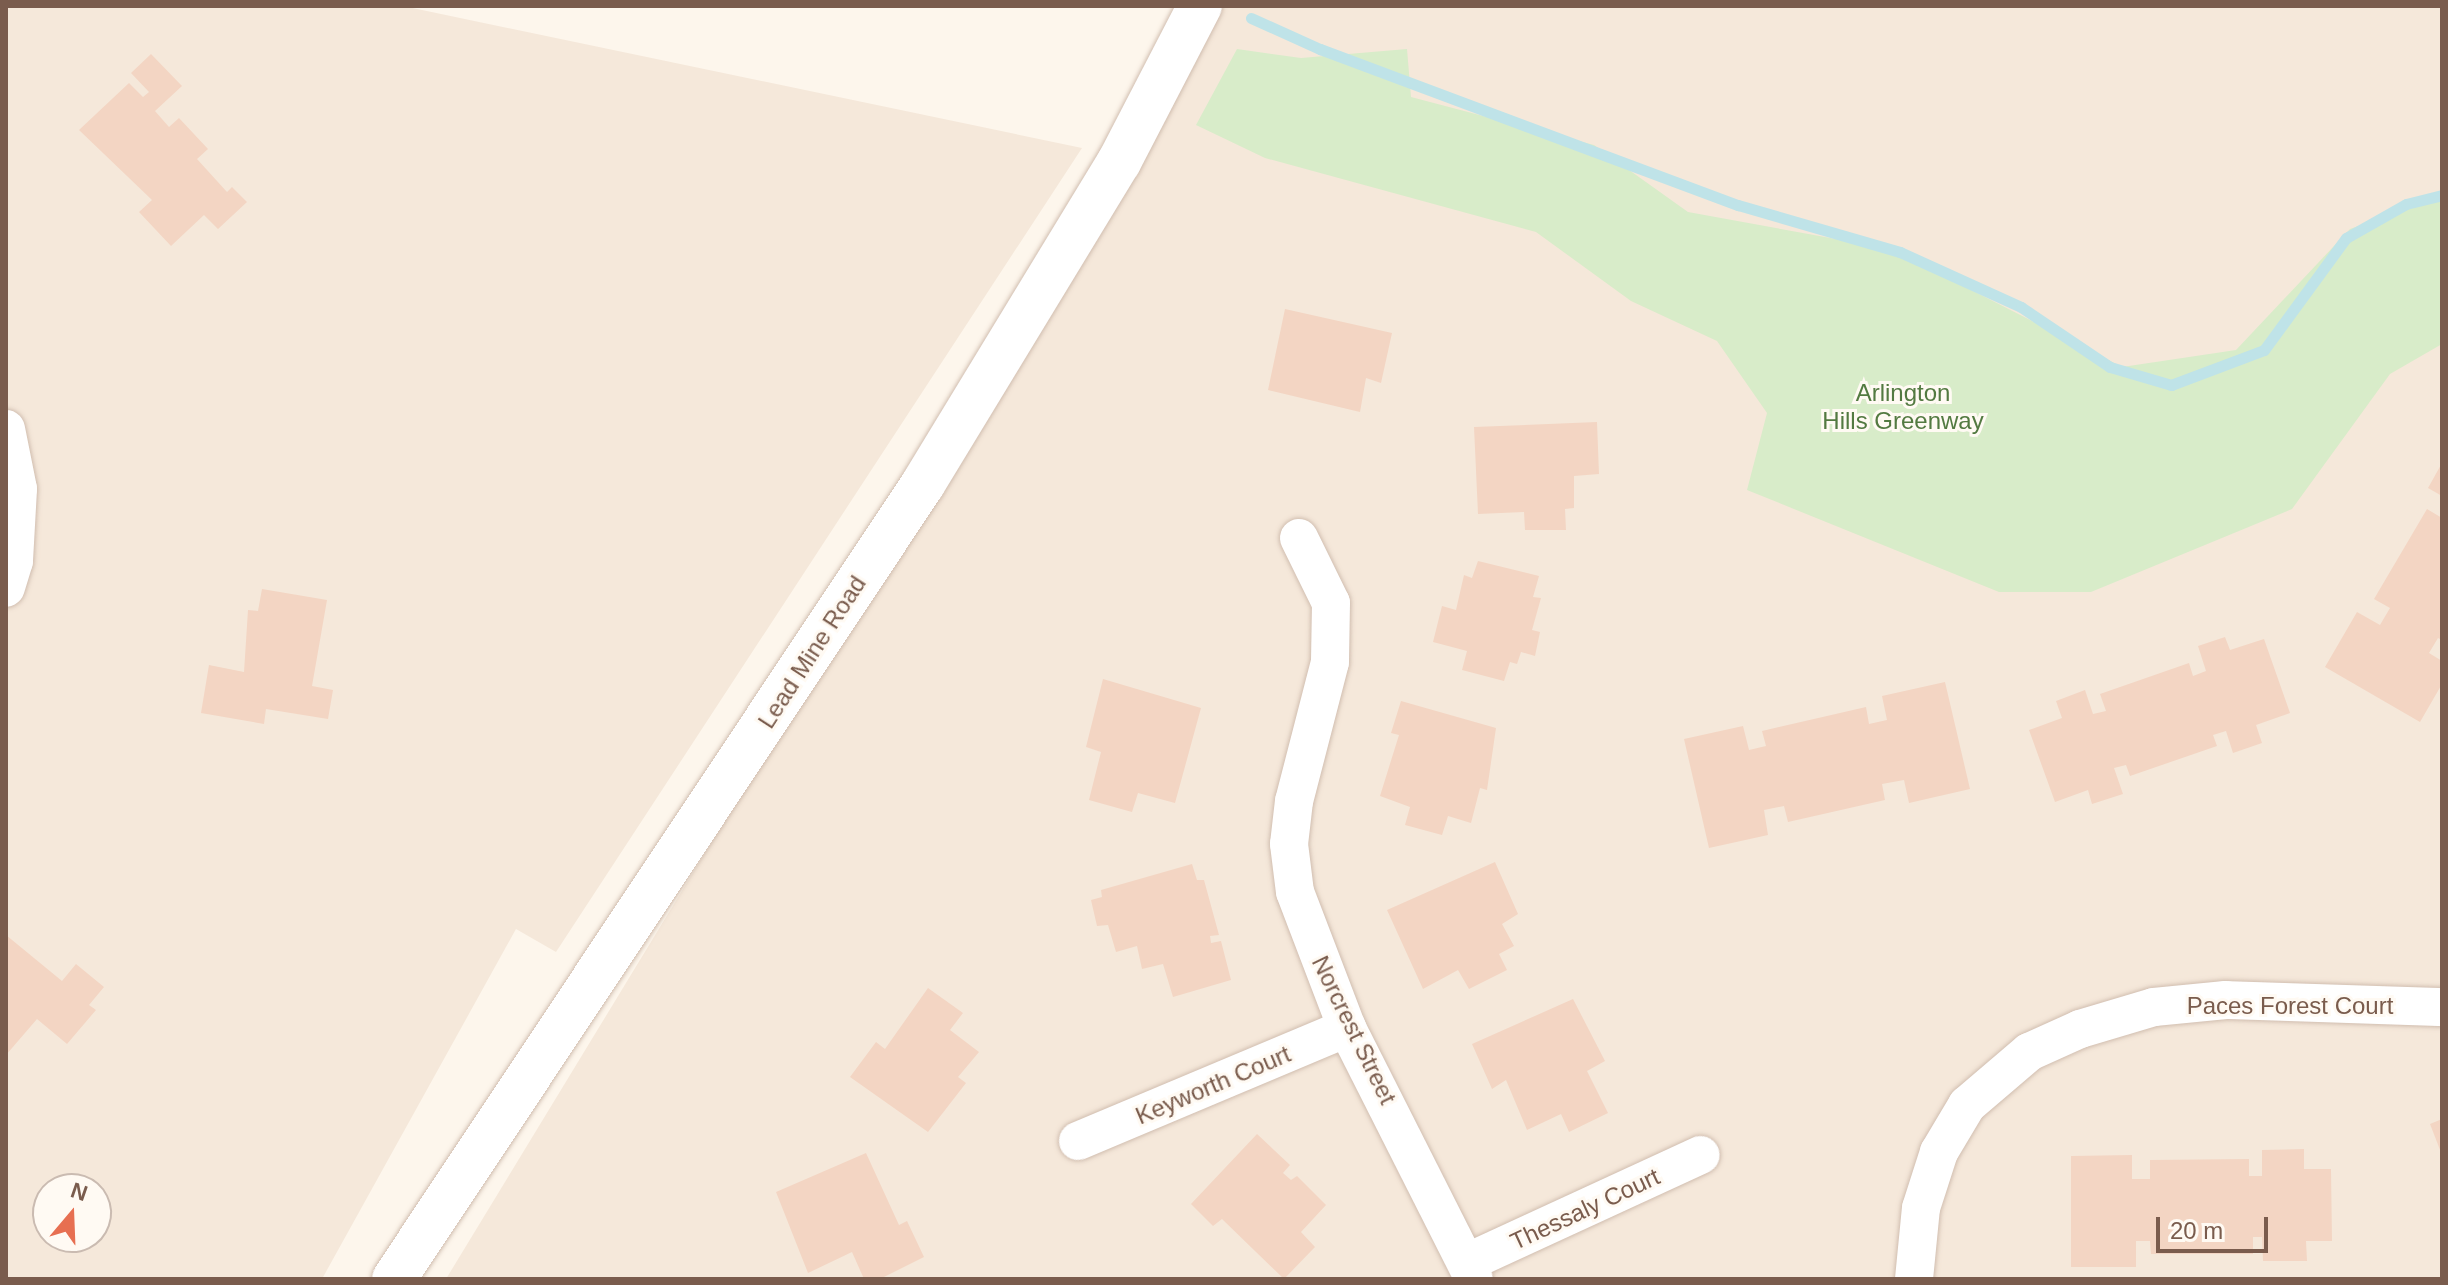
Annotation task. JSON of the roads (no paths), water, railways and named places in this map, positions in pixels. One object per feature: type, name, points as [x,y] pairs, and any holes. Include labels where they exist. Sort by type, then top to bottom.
[{"type":"main road","name":"Lead Mine Road","points":[[394,1279],[931,471],[1119,162],[1200,6]]},
{"type":"street","points":[[6,429],[18,489],[14,561],[6,588]]},
{"type":"street","name":"Norcrest Street","points":[[1299,538],[1331,603],[1330,662],[1294,801],[1289,844],[1295,892],[1347,1028],[1471,1271]]},
{"type":"street","name":"Paces Forest Court","points":[[1914,1279],[1921,1208],[1939,1152],[1967,1105],[2029,1052],[2080,1029],[2154,1007],[2226,1000],[2442,1007]]},
{"type":"street","name":"Keyworth Court","points":[[1078,1141],[1347,1028]]},
{"type":"street","name":"Thessaly Court","points":[[1471,1271],[1701,1155]]},
{"type":"waterway","points":[[1251,18],[1320,49],[1738,205],[1900,252],[2021,307],[2110,367],[2171,385],[2264,350],[2346,238],[2406,204],[2442,195]]},
{"type":"park label","name":"Arlington Hills Greenway","points":[[1903,407]]}]
